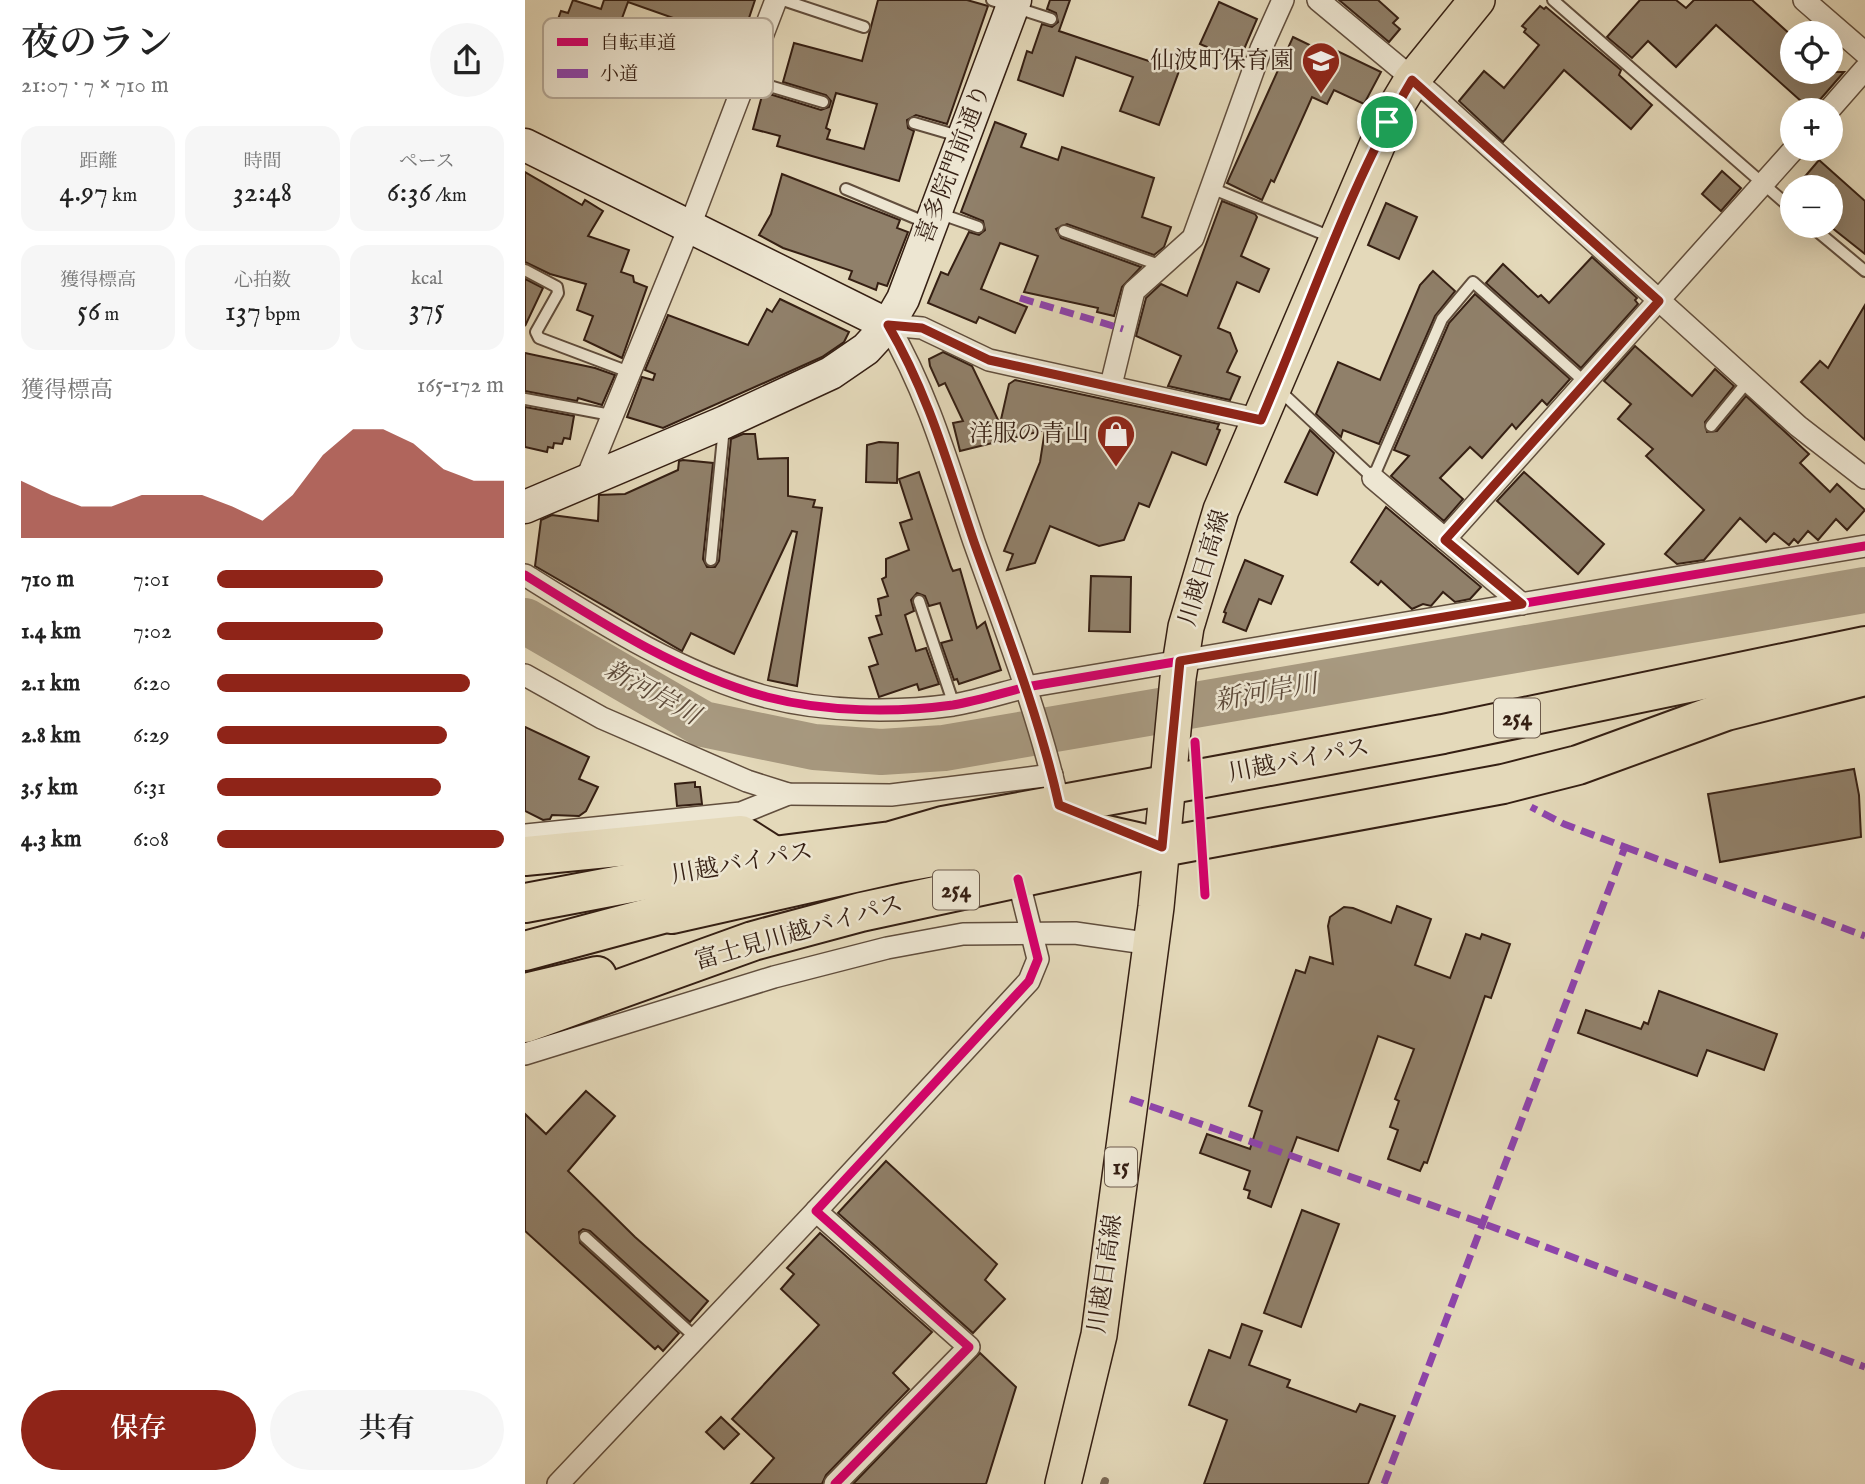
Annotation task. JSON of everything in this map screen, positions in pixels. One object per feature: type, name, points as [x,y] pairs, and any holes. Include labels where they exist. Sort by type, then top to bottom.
[{"type":"highway","name":"川越バイパス","points":[[525,903],[774,856],[891,841],[943,826],[1054,781],[1168,786],[1443,734],[1865,646]]},
{"type":"highway","name":"254","points":[[1162,847],[1215,840],[1503,784],[1578,765],[1726,710],[1865,676]]},
{"type":"highway","points":[[672,914],[899,863],[1049,836],[1102,834],[1162,847]]},
{"type":"highway","points":[[525,856],[741,835],[774,856]]},
{"type":"highway","name":"254","points":[[525,951],[672,914],[891,841]]},
{"type":"highway","name":"富士見川越バイパス","points":[[525,1023],[753,941],[923,897],[1162,847]]},
{"type":"highway","name":"254","points":[[525,993],[753,941]]},
{"type":"main road","name":"川越日高線","points":[[1063,1484],[1099,1335],[1151,944],[1174,740],[1179,669],[1193,598],[1221,510],[1387,122],[1412,80],[1477,0]]},
{"type":"street","points":[[769,18],[776,0]]},
{"type":"street","points":[[1111,385],[1134,291],[1193,238],[1261,49],[1283,0]]},
{"type":"street","points":[[1318,0],[1412,80],[1798,426],[1865,478]]},
{"type":"street","points":[[1804,0],[1865,53]]},
{"type":"street","name":"喜多院門前通り","points":[[525,506],[725,422],[831,373],[866,349],[888,325],[902,299],[965,138],[1006,2]]},
{"type":"street","points":[[1840,98],[1865,69]]},
{"type":"street","points":[[586,481],[739,98]]},
{"type":"street","points":[[525,145],[888,325],[922,328],[989,360],[1261,420]]},
{"type":"street","points":[[1445,540],[1783,161]]},
{"type":"street","points":[[888,325],[916,373],[936,424],[1029,697],[1054,781]]},
{"type":"street","points":[[1373,478],[1522,604]]},
{"type":"street","points":[[525,575],[584,612],[702,674],[768,697],[817,705],[874,708],[954,705],[1029,697],[1522,604],[1865,546]]},
{"type":"street","points":[[525,675],[602,718],[747,781],[788,794],[891,795],[1054,781],[1162,847]]},
{"type":"street","points":[[525,835],[741,813],[788,794]]},
{"type":"street","points":[[558,1484],[1029,981],[1038,959],[1018,879]]},
{"type":"street","points":[[525,1054],[775,977],[887,948],[963,934],[1075,933],[1151,944]]},
{"type":"street","points":[[816,1211],[969,1347],[835,1484]]},
{"type":"lane","points":[[783,0],[864,27]]},
{"type":"lane","points":[[1553,0],[1780,199]]},
{"type":"lane","points":[[1006,2],[1051,19]]},
{"type":"lane","points":[[773,87],[823,102]]},
{"type":"lane","points":[[914,123],[965,138]]},
{"type":"lane","points":[[846,188],[934,219],[978,228]]},
{"type":"lane","points":[[1211,188],[1335,239]]},
{"type":"lane","points":[[1064,231],[1162,266]]},
{"type":"lane","points":[[1825,238],[1865,271]]},
{"type":"lane","points":[[525,271],[557,287],[558,293],[535,332],[539,338],[629,372]]},
{"type":"lane","points":[[1275,387],[1373,478],[1442,319],[1473,282],[1587,384]]},
{"type":"lane","points":[[1711,426],[1748,381]]},
{"type":"lane","points":[[525,399],[611,415]]},
{"type":"lane","points":[[711,560],[725,422]]},
{"type":"lane","points":[[919,601],[954,705]]},
{"type":"lane","points":[[585,1237],[696,1338]]},
{"type":"building","points":[[573,0],[601,9],[604,0],[755,0],[749,18],[673,18],[628,2],[622,18],[558,18],[561,11],[568,13]]},
{"type":"building","points":[[878,0],[967,0],[988,6],[947,124],[916,115],[907,120],[908,128],[914,131],[899,181],[777,146],[780,136],[753,129],[761,98],[773,98],[773,95],[821,110],[829,107],[831,101],[826,95],[783,82],[794,43],[862,61]],"holes":[[[836,93],[877,104],[864,149],[827,139],[830,130],[826,128]]]},
{"type":"building","points":[[1050,0],[1070,0],[1059,31],[1179,71],[1159,125],[1120,111],[1133,77],[1076,57],[1063,96],[1018,80],[1027,51],[1032,53],[1042,24],[1052,27],[1058,22],[1056,13],[1047,9]]},
{"type":"building","points":[[1339,0],[1378,0],[1398,18],[1393,23],[1400,29],[1389,42]]},
{"type":"building","points":[[1640,0],[1676,0],[1686,8],[1694,0],[1752,0],[1780,25],[1780,82],[1716,25],[1676,67],[1648,41],[1632,58],[1607,37]]},
{"type":"building","points":[[1219,2],[1257,19],[1239,61],[1200,44]]},
{"type":"building","points":[[1540,6],[1544,9],[1546,7],[1621,70],[1619,75],[1652,105],[1631,129],[1564,70],[1503,142],[1459,101],[1484,71],[1504,88],[1539,45],[1524,32],[1526,29],[1522,26]]},
{"type":"building","points":[[1293,37],[1324,52],[1327,46],[1381,72],[1364,104],[1334,90],[1327,104],[1312,97],[1274,182],[1271,180],[1262,200],[1227,183]]},
{"type":"building","points":[[1782,84],[1834,84],[1821,98],[1798,98]]},
{"type":"building","points":[[995,122],[1026,134],[1021,147],[1058,160],[1062,147],[1154,178],[1142,217],[1171,227],[1164,247],[1154,255],[1067,224],[1056,229],[1061,238],[1141,267],[1122,287],[1114,316],[1097,312],[1098,308],[1024,292],[1038,256],[1000,243],[981,289],[1027,307],[1015,333],[979,317],[976,323],[928,303],[941,272],[948,275],[969,232],[979,235],[985,230],[983,221],[961,212]]},
{"type":"building","points":[[1820,161],[1836,175],[1806,175]]},
{"type":"building","points":[[1722,171],[1741,188],[1721,211],[1702,194]]},
{"type":"building","points":[[525,172],[582,205],[585,200],[603,211],[588,236],[629,250],[621,272],[633,276],[634,282],[647,287],[622,358],[584,340],[593,316],[577,310],[586,284],[550,274],[525,262]]},
{"type":"building","points":[[782,174],[900,220],[897,228],[908,232],[887,286],[878,283],[876,290],[849,279],[852,271],[783,248],[759,235],[771,214]]},
{"type":"building","points":[[1843,181],[1865,201],[1865,254],[1843,237]]},
{"type":"building","points":[[1222,201],[1255,214],[1257,217],[1241,256],[1269,269],[1259,292],[1237,282],[1218,328],[1230,333],[1237,351],[1227,372],[1240,377],[1230,400],[1168,386],[1181,356],[1136,336],[1146,298],[1161,284],[1187,296]]},
{"type":"building","points":[[1386,203],[1417,217],[1399,259],[1368,245]]},
{"type":"building","points":[[1592,257],[1637,298],[1635,300],[1638,304],[1581,368],[1486,283],[1503,264],[1538,297],[1541,295],[1549,303]]},
{"type":"building","points":[[1433,271],[1455,291],[1435,316],[1379,444],[1343,430],[1341,437],[1316,414],[1338,362],[1380,380],[1420,285]]},
{"type":"building","points":[[525,279],[543,288],[525,326]]},
{"type":"building","points":[[1475,294],[1570,379],[1547,405],[1542,400],[1516,429],[1512,424],[1482,458],[1470,447],[1440,478],[1463,499],[1444,521],[1391,476],[1409,456],[1394,450],[1449,323]]},
{"type":"building","points":[[780,299],[849,332],[844,342],[822,357],[663,428],[627,417],[642,377],[653,380],[655,374],[645,370],[668,315],[748,345],[767,309],[772,312]]},
{"type":"building","points":[[1865,305],[1865,440],[1801,382],[1820,361],[1828,368]]},
{"type":"building","points":[[1635,346],[1692,396],[1715,369],[1734,386],[1705,422],[1707,432],[1717,431],[1746,396],[1809,454],[1800,463],[1830,492],[1837,484],[1865,510],[1847,530],[1836,519],[1818,540],[1808,531],[1798,543],[1794,539],[1789,545],[1774,533],[1766,542],[1740,518],[1704,560],[1677,564],[1665,554],[1704,510],[1646,456],[1653,449],[1618,419],[1631,404],[1604,381]]},
{"type":"building","points":[[943,352],[972,366],[1000,424],[1009,384],[1015,380],[1219,424],[1217,429],[1220,430],[1206,465],[1172,452],[1149,507],[1139,503],[1124,540],[1099,546],[1050,526],[1035,563],[1007,570],[1013,554],[1004,551],[1040,462],[1045,430],[960,451],[953,423],[963,421],[945,383],[939,386],[930,366],[929,359]]},
{"type":"building","points":[[525,353],[615,375],[602,405],[578,398],[577,401],[525,391]]},
{"type":"building","points":[[525,407],[574,416],[570,439],[564,438],[562,444],[554,443],[553,448],[548,447],[547,452],[525,447]]},
{"type":"building","points":[[1310,430],[1334,453],[1317,495],[1285,482]]},
{"type":"building","points":[[743,434],[755,434],[758,459],[788,458],[788,496],[815,500],[813,507],[822,508],[797,686],[768,680],[797,532],[792,531],[734,654],[691,633],[682,651],[535,566],[541,520],[552,515],[598,521],[599,495],[625,494],[678,470],[679,461],[683,460],[713,463],[703,559],[707,567],[715,567],[719,561],[731,439]]},
{"type":"building","points":[[879,442],[898,443],[897,483],[866,482],[867,445]]},
{"type":"building","points":[[919,472],[951,567],[953,571],[960,569],[977,628],[985,622],[1001,670],[959,684],[957,679],[954,680],[941,643],[952,640],[940,603],[929,606],[925,596],[917,593],[911,600],[914,611],[905,615],[916,651],[926,648],[939,684],[919,690],[917,684],[879,697],[869,667],[878,664],[869,638],[882,634],[876,616],[881,615],[878,599],[888,596],[882,579],[886,577],[886,559],[909,550],[900,523],[912,519],[899,479]]},
{"type":"building","points":[[1524,472],[1604,544],[1578,574],[1497,501]]},
{"type":"building","points":[[1386,507],[1481,587],[1470,599],[1455,602],[1443,592],[1431,606],[1423,604],[1412,609],[1381,581],[1378,585],[1351,562]]},
{"type":"building","points":[[1245,560],[1283,576],[1271,604],[1259,599],[1246,631],[1223,622],[1224,612]]},
{"type":"building","points":[[1091,576],[1131,577],[1130,632],[1089,631]]},
{"type":"building","points":[[525,727],[589,757],[579,779],[598,787],[586,811],[579,816],[552,815],[550,819],[543,820],[525,811]]},
{"type":"building","points":[[1854,769],[1859,795],[1861,837],[1720,862],[1708,794]]},
{"type":"building","points":[[695,782],[695,787],[700,787],[702,804],[677,806],[675,784]]},
{"type":"building","points":[[1397,906],[1431,919],[1415,965],[1450,978],[1466,934],[1480,939],[1482,934],[1510,944],[1491,998],[1485,996],[1427,1163],[1424,1162],[1420,1171],[1388,1159],[1398,1130],[1390,1127],[1399,1101],[1395,1099],[1414,1049],[1378,1036],[1338,1151],[1297,1137],[1271,1207],[1248,1198],[1250,1191],[1244,1189],[1250,1171],[1200,1153],[1207,1134],[1250,1149],[1262,1111],[1249,1106],[1296,970],[1305,973],[1310,957],[1333,964],[1328,926],[1330,917],[1344,907],[1391,923]]},
{"type":"building","points":[[1659,991],[1777,1034],[1764,1070],[1707,1050],[1697,1076],[1578,1033],[1586,1010],[1641,1029],[1644,1022],[1648,1024]]},
{"type":"building","points":[[586,1091],[615,1116],[568,1171],[635,1237],[708,1301],[690,1322],[590,1231],[583,1229],[579,1232],[580,1243],[679,1333],[663,1351],[658,1346],[655,1349],[525,1231],[525,1114],[546,1134]]},
{"type":"building","points":[[886,1161],[997,1264],[985,1280],[1005,1299],[973,1333],[838,1213]]},
{"type":"building","points":[[1302,1210],[1339,1224],[1301,1327],[1264,1313]]},
{"type":"building","points":[[820,1233],[932,1332],[893,1373],[909,1389],[826,1475],[822,1484],[751,1484],[774,1458],[732,1419],[819,1325],[781,1289],[794,1274],[787,1268]]},
{"type":"building","points":[[1242,1324],[1262,1331],[1249,1365],[1290,1380],[1287,1387],[1356,1412],[1360,1404],[1395,1416],[1368,1484],[1204,1484],[1227,1420],[1189,1405],[1209,1350],[1230,1358]]},
{"type":"building","points":[[980,1353],[1016,1387],[986,1484],[853,1484]]},
{"type":"building","points":[[721,1417],[739,1434],[724,1449],[706,1432]]},
{"type":"waterway","name":"新河岸川","points":[[525,621],[703,724],[814,747],[881,752],[944,748],[1865,590]]},
{"type":"marked path","points":[[1020,298],[1123,329]]},
{"type":"marked path","points":[[1384,1484],[1625,847],[1564,824],[1531,807]]},
{"type":"marked path","points":[[1625,847],[1865,936]]},
{"type":"marked path","points":[[1130,1099],[1482,1223],[1865,1367]]},
{"type":"cycle path","points":[[525,575],[642,645],[703,675],[789,702],[884,710],[953,705],[1026,687],[1865,546]]},
{"type":"cycle path","points":[[1195,742],[1205,895]]},
{"type":"cycle path","points":[[835,1484],[969,1347],[816,1211],[1029,981],[1038,959],[1018,879]]},
{"type":"place","name":"仙波町保育園","points":[[1321,95]]},
{"type":"place","name":"洋服の青山","points":[[1116,468]]},
{"type":"route","points":[[1412,80],[1431,94],[1659,301],[1445,540],[1522,604],[1180,661],[1162,847],[1059,805],[1026,688],[936,424],[916,373],[888,325],[922,328],[989,360],[1261,420],[1364,170],[1387,122],[1412,80]]}]
